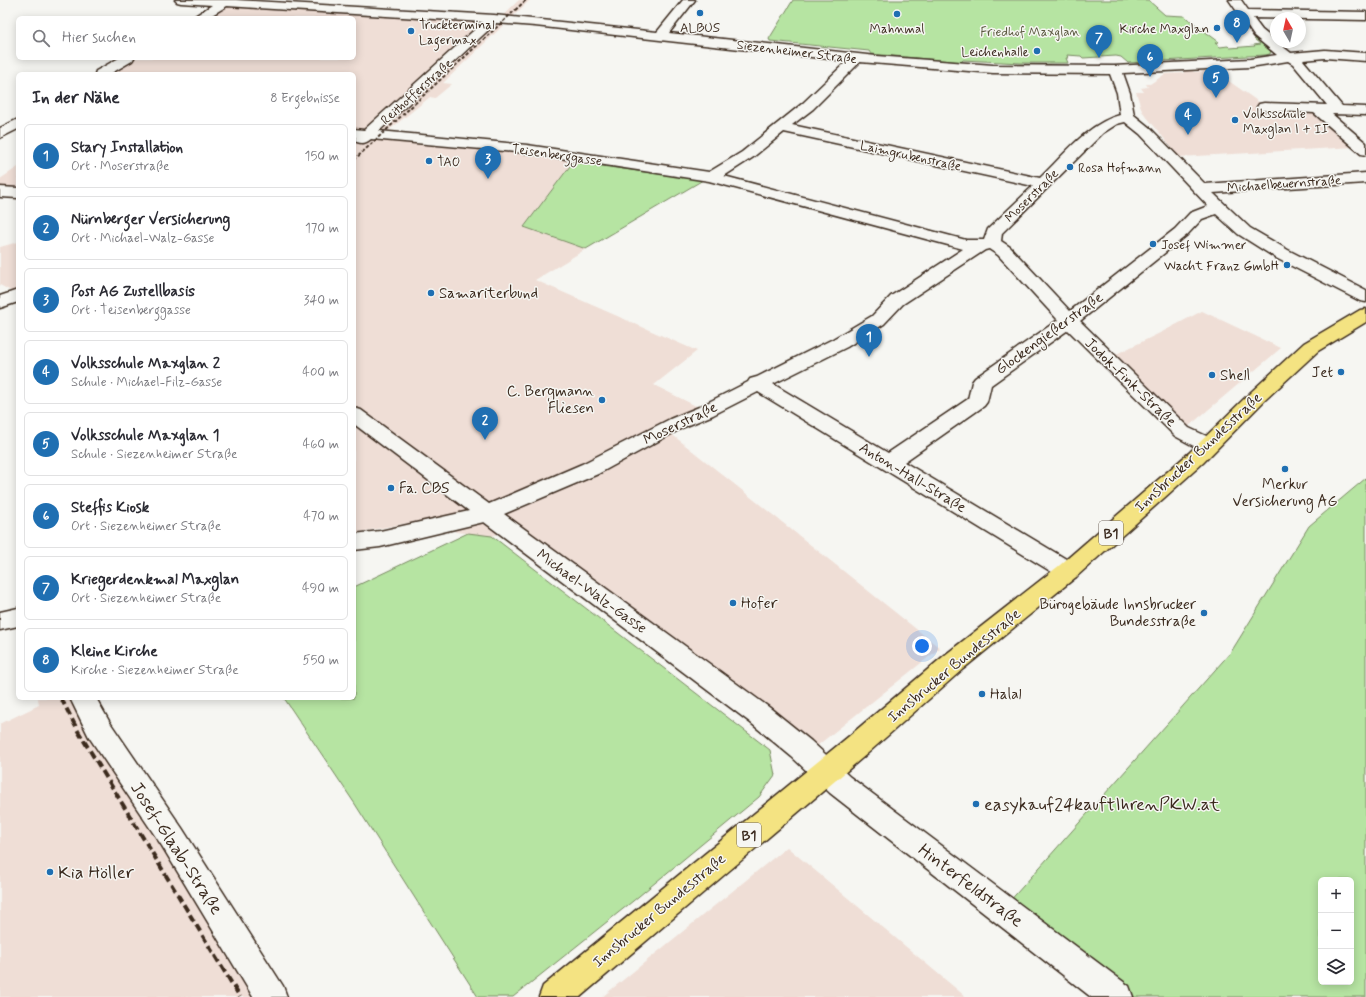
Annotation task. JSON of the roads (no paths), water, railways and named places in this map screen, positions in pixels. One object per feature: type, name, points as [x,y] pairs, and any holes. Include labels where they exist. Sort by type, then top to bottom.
[{"type":"main road","name":"Innsbrucker Bundesstraße","points":[[556,997],[954,662],[1068,571],[1208,445],[1310,347],[1366,314]]},
{"type":"street","name":"Siezenheimer Straße","points":[[181,0],[227,1],[549,23],[857,58],[993,70],[1114,70],[1250,63],[1289,57],[1325,54],[1366,57]]},
{"type":"street","points":[[661,35],[690,0]]},
{"type":"street","points":[[1235,0],[1258,33],[1282,53],[1298,61],[1338,110]]},
{"type":"street","points":[[201,16],[227,1]]},
{"type":"street","points":[[1244,14],[1366,16]]},
{"type":"street","name":"Reithofferstraße","points":[[356,143],[361,134],[494,19]]},
{"type":"street","points":[[712,176],[744,158],[780,127],[808,106],[857,58]]},
{"type":"street","points":[[104,72],[125,60]]},
{"type":"street","points":[[1114,70],[1119,78],[1123,90],[1127,117],[1145,131],[1218,207],[1244,231],[1282,254],[1366,297]]},
{"type":"street","points":[[1264,107],[1319,110],[1366,110]]},
{"type":"street","points":[[1319,110],[1366,151]]},
{"type":"street","name":"Moserstraße","points":[[356,542],[425,529],[487,513],[590,469],[757,383],[840,343],[878,320],[897,300],[985,244],[994,232],[1042,183],[1098,130],[1112,121],[1127,117]]},
{"type":"street","points":[[0,134],[16,124]]},
{"type":"street","name":"Laimgrubenstraße","points":[[780,127],[1042,183]]},
{"type":"street","name":"Teisenberggasse","points":[[361,134],[534,150],[712,176],[722,181],[966,245],[985,244]]},
{"type":"street","name":"Michaelbeuernstraße","points":[[1202,189],[1366,178]]},
{"type":"street","points":[[0,192],[16,193]]},
{"type":"street","name":"Glockengießerstraße","points":[[888,463],[977,402],[982,382],[1069,321],[1181,232],[1196,216],[1218,207]]},
{"type":"street","name":"Jodok-Fink-Straße","points":[[985,244],[1004,251],[1069,321],[1182,432],[1208,445]]},
{"type":"street","points":[[0,303],[16,296]]},
{"type":"street","name":"Anton-Hall-Straße","points":[[757,383],[1068,571]]},
{"type":"street","name":"Michael-Walz-Gasse","points":[[356,415],[771,725],[808,753],[826,771]]},
{"type":"street","points":[[0,621],[16,617]]},
{"type":"street","name":"Josef-Glaab-Straße","points":[[85,700],[99,729],[172,837],[271,997]]},
{"type":"street","name":"Hinterfeldstraße","points":[[826,771],[840,785],[1117,997]]},
{"type":"railway","points":[[356,158],[526,0]]},
{"type":"railway","points":[[62,700],[78,731],[240,997]]},
{"type":"place","name":"ALBUS","points":[[700,13]]},
{"type":"place","name":"Mahnmal","points":[[897,14]]},
{"type":"place","name":"Kirche Maxglan","points":[[1217,28]]},
{"type":"place","name":"Truckterminal Lagermax","points":[[411,31]]},
{"type":"place","name":"Kleine Kirche","points":[[1237,43]]},
{"type":"place","name":"Leichenhalle","points":[[1037,51]]},
{"type":"place","name":"Kriegerdenkmal Maxglan","points":[[1099,58]]},
{"type":"place","name":"Steffis Kiosk","points":[[1150,77]]},
{"type":"place","name":"Volksschule Maxglan 1","points":[[1216,98]]},
{"type":"place","name":"Volksschule Maxglan I + II","points":[[1235,120]]},
{"type":"place","name":"Volksschule Maxglan 2","points":[[1188,135]]},
{"type":"place","name":"TAO","points":[[429,161]]},
{"type":"place","name":"Rosa Hofmann","points":[[1070,167]]},
{"type":"place","name":"Post AG Zustellbasis","points":[[488,179]]},
{"type":"place","name":"Josef Wimmer","points":[[1153,244]]},
{"type":"place","name":"Wacht Franz GmbH","points":[[1287,265]]},
{"type":"place","name":"Samariterbund","points":[[431,293]]},
{"type":"place","name":"Stary Installation","points":[[869,357]]},
{"type":"place","name":"Jet","points":[[1341,372]]},
{"type":"place","name":"Shell","points":[[1212,375]]},
{"type":"place","name":"C. Bergmann Fliesen","points":[[602,400]]},
{"type":"place","name":"Nürnberger Versicherung","points":[[485,440]]},
{"type":"place","name":"Merkur Versicherung AG","points":[[1285,469]]},
{"type":"place","name":"Fa. CBS","points":[[391,488]]},
{"type":"place","name":"Hofer","points":[[733,603]]},
{"type":"place","name":"Bürogebäude Innsbrucker Bundesstraße","points":[[1204,613]]},
{"type":"place","name":"Halal","points":[[982,694]]},
{"type":"place","name":"easykauf24kauftIhrenPKW.at","points":[[976,804]]},
{"type":"place","name":"Kia Höller","points":[[50,872]]},
{"type":"park label","name":"Friedhof Maxglan","points":[[1030,31]]}]
